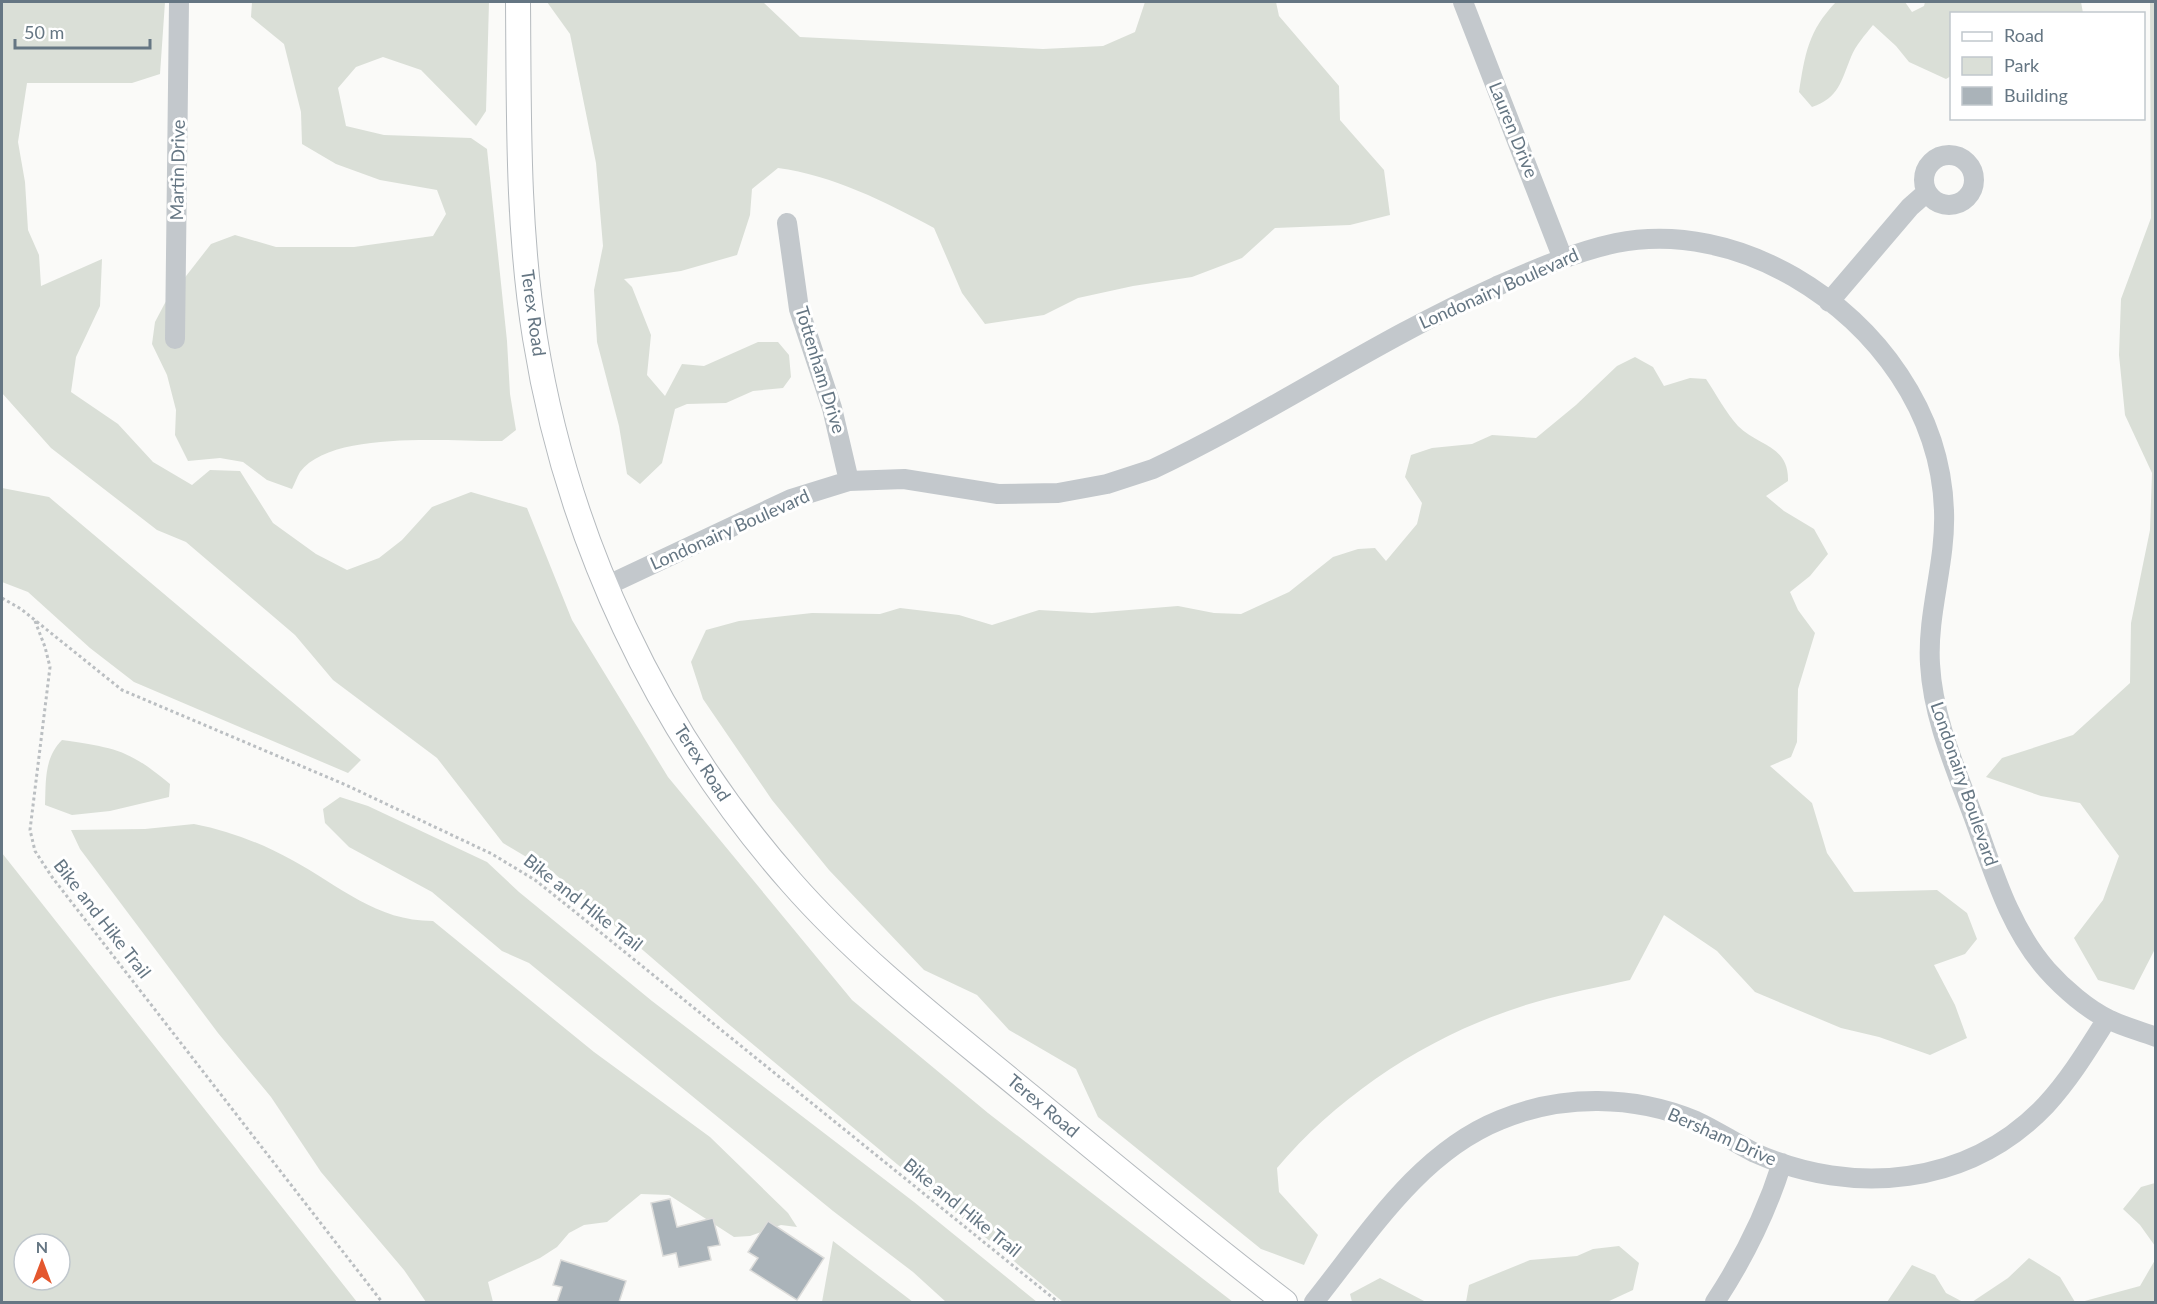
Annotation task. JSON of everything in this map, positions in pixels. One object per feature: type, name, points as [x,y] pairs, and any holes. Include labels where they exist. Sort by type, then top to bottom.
[{"type":"main road","name":"Terex Road","points":[[518,2],[522,195],[535,337],[554,431],[570,491],[606,586],[637,653],[686,741],[734,811],[792,884],[852,944],[928,1012],[1285,1302]]},
{"type":"street","name":"Martin Drive","points":[[175,339],[179,2]]},
{"type":"street","name":"Lauren Drive","points":[[1463,2],[1563,259]]},
{"type":"street","points":[[1829,302],[1910,207],[1927,192]]},
{"type":"street","name":"Tottenham Drive","points":[[787,222],[799,309],[832,408],[849,481]]},
{"type":"street","name":"Londonairy Boulevard","points":[[606,586],[791,499],[849,481],[904,479],[1017,495],[1058,494],[1107,484],[1175,458],[1452,306],[1563,259],[1606,246],[1641,239],[1692,241],[1747,254],[1772,264],[1810,286],[1862,329],[1892,362],[1920,408],[1929,432],[1944,510],[1941,554],[1930,632],[1933,696],[1942,731],[2006,904],[2021,933],[2045,968],[2107,1019],[2156,1037]]},
{"type":"street","name":"Bersham Drive","points":[[1314,1302],[1414,1179],[1442,1154],[1472,1134],[1499,1120],[1528,1110],[1584,1101],[1636,1104],[1696,1121],[1755,1153],[1819,1175],[1872,1180],[1905,1178],[1927,1174],[1970,1159],[2021,1127],[2045,1106],[2069,1078],[2107,1019]]},
{"type":"street","points":[[1715,1302],[1735,1271],[1761,1221],[1782,1163]]},
{"type":"path","name":"Bike and Hike Trail","points":[[2,598],[34,620],[122,690],[346,785],[514,866],[574,910],[1058,1302]]},
{"type":"path","name":"Bike and Hike Trail","points":[[34,620],[45,646],[50,667],[30,819],[35,851],[52,878],[382,1302]]},
{"type":"green space","points":[[2,2],[165,2],[160,74],[132,83],[27,83],[18,142],[25,182],[28,230],[39,255],[41,286],[102,259],[100,306],[76,357],[71,392],[118,424],[153,462],[192,485],[210,470],[240,471],[273,523],[316,554],[347,570],[379,558],[402,540],[432,507],[471,492],[527,508],[572,620],[668,777],[852,1000],[988,1113],[1233,1302],[1063,1302],[726,1022],[555,874],[503,843],[437,758],[333,680],[295,635],[186,542],[157,530],[51,448],[2,393]]},
{"type":"green space","points":[[252,2],[489,2],[486,111],[476,126],[421,70],[383,57],[356,67],[338,88],[346,126],[384,135],[471,138],[487,149],[507,341],[510,394],[516,430],[502,441],[395,441],[338,449],[316,458],[300,472],[292,489],[267,480],[243,462],[220,458],[188,461],[175,435],[176,410],[167,375],[152,344],[155,322],[165,303],[211,244],[235,235],[276,247],[354,247],[433,236],[446,214],[437,190],[380,180],[336,164],[302,144],[301,112],[284,44],[251,17]]},
{"type":"green space","points":[[547,2],[763,2],[800,37],[1043,49],[1103,46],[1135,32],[1145,2],[1276,2],[1279,16],[1339,86],[1340,120],[1384,170],[1390,215],[1350,225],[1275,228],[1242,258],[1192,277],[1133,286],[1078,298],[1044,315],[985,324],[962,293],[934,228],[878,199],[838,183],[778,168],[752,189],[750,215],[737,255],[681,271],[624,279],[632,287],[651,335],[647,375],[665,396],[682,364],[704,366],[758,342],[778,342],[789,355],[791,377],[783,388],[753,391],[726,403],[687,404],[675,409],[662,463],[640,484],[627,474],[619,426],[597,342],[594,290],[603,246],[596,163],[570,34]]},
{"type":"green space","points":[[1836,2],[1905,2],[1912,12],[1924,6],[1925,2],[2081,2],[2083,12],[1950,12],[1950,77],[1946,79],[1909,62],[1896,46],[1873,25],[1855,49],[1834,94],[1812,107],[1799,92],[1809,44],[1819,23]]},
{"type":"green space","points":[[2150,2],[2156,2],[2156,947],[2134,990],[2098,980],[2074,938],[2103,900],[2119,856],[2080,803],[2041,796],[1986,777],[2002,758],[2073,735],[2130,683],[2131,623],[2150,530],[2152,473],[2125,415],[2119,355],[2121,299],[2151,218]]},
{"type":"green space","points":[[1635,357],[1653,367],[1664,386],[1690,378],[1706,379],[1738,426],[1778,453],[1784,460],[1788,481],[1766,496],[1784,511],[1814,529],[1828,554],[1810,576],[1790,592],[1798,610],[1815,633],[1798,689],[1797,742],[1791,757],[1770,766],[1812,803],[1827,853],[1854,892],[1937,890],[1967,913],[1977,939],[1965,954],[1934,965],[1955,1005],[1967,1038],[1930,1055],[1879,1037],[1841,1028],[1755,992],[1717,951],[1664,915],[1630,980],[1536,1002],[1499,1014],[1428,1046],[1394,1066],[1362,1089],[1303,1140],[1277,1168],[1279,1192],[1318,1235],[1304,1265],[1261,1249],[1098,1117],[1076,1069],[1009,1030],[977,995],[924,970],[829,870],[772,800],[703,699],[691,662],[706,630],[739,621],[812,613],[880,614],[900,608],[959,615],[992,625],[1039,610],[1092,613],[1178,606],[1214,613],[1241,614],[1289,592],[1333,557],[1358,549],[1375,548],[1386,561],[1417,524],[1422,503],[1405,477],[1411,455],[1432,448],[1472,444],[1492,435],[1536,438],[1576,405],[1617,366]]},
{"type":"green space","points":[[2,488],[49,497],[361,760],[348,773],[134,682],[90,648],[28,592],[2,582]]},
{"type":"green space","points":[[62,740],[108,748],[143,763],[170,784],[169,797],[110,811],[72,815],[45,805],[49,762]]},
{"type":"green space","points":[[340,797],[368,806],[487,862],[519,892],[652,1001],[914,1202],[1037,1302],[946,1302],[913,1272],[833,1211],[529,963],[502,951],[432,892],[349,847],[325,823],[323,809]]},
{"type":"green space","points":[[194,824],[233,834],[269,848],[376,909],[413,919],[433,921],[594,1052],[710,1137],[788,1213],[797,1227],[781,1225],[750,1236],[734,1237],[669,1195],[641,1194],[607,1222],[584,1225],[569,1233],[557,1247],[540,1258],[488,1282],[493,1302],[426,1302],[404,1270],[321,1172],[271,1097],[218,1033],[80,849],[71,830],[145,829]]},
{"type":"green space","points":[[2,853],[357,1302],[2,1302]]},
{"type":"green space","points":[[2156,1183],[2155,1246],[2140,1225],[2123,1209],[2141,1187]]},
{"type":"green space","points":[[833,1241],[913,1302],[822,1302]]},
{"type":"green space","points":[[1619,1246],[1639,1263],[1633,1290],[1607,1302],[1466,1302],[1469,1285],[1530,1260],[1577,1256],[1593,1249]]},
{"type":"green space","points":[[2029,1258],[2060,1277],[2075,1302],[1972,1302],[2008,1278]]},
{"type":"green space","points":[[2155,1260],[2155,1302],[2081,1302],[2140,1286]]},
{"type":"green space","points":[[1912,1265],[1935,1275],[1946,1293],[1963,1302],[1887,1302]]},
{"type":"green space","points":[[1380,1278],[1426,1302],[1352,1302],[1350,1294]]},
{"type":"building","points":[[670,1199],[677,1227],[713,1218],[720,1245],[708,1247],[711,1260],[679,1267],[676,1253],[663,1256],[651,1203]]},
{"type":"building","points":[[768,1221],[824,1258],[797,1300],[750,1270],[758,1258],[748,1252]]},
{"type":"building","points":[[561,1260],[626,1281],[619,1302],[557,1302],[562,1287],[553,1285]]}]
